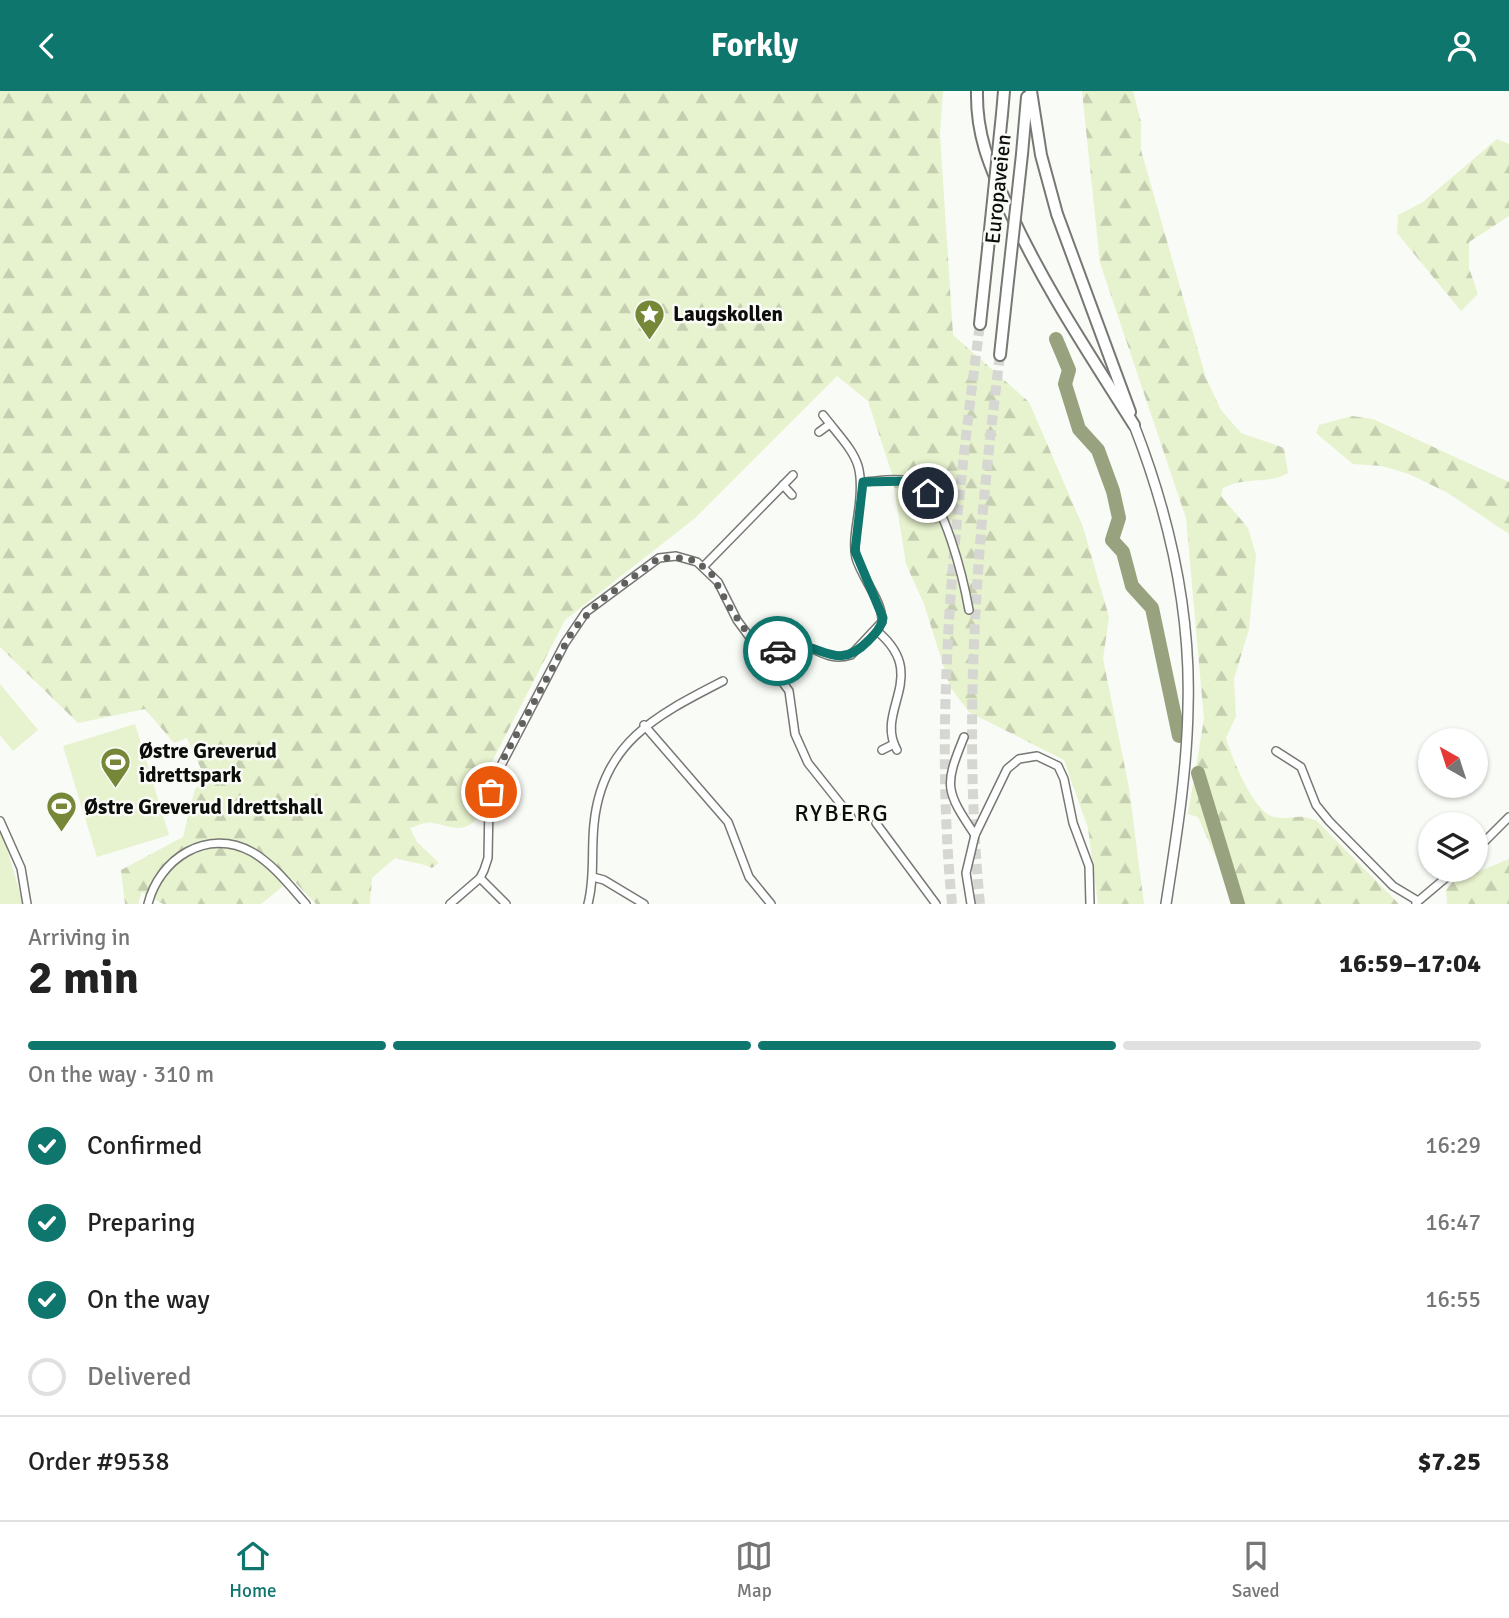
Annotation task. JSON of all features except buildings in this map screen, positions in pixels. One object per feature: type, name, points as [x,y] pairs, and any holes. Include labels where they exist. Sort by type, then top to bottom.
[{"type":"highway","points":[[977,91],[978,130],[984,153],[1030,254],[1134,425]]},
{"type":"highway","name":"Europaveien","points":[[979,324],[1004,91]]},
{"type":"highway","points":[[1029,91],[1041,155],[1057,214],[1134,425]]},
{"type":"highway","name":"Europaveien","points":[[1000,355],[1029,91]]},
{"type":"main road","points":[[1134,425],[1167,524],[1186,638],[1187,733],[1166,904]]},
{"type":"street","points":[[766,660],[786,647],[802,644],[832,656],[845,657],[858,650],[883,622],[855,551],[863,482],[857,461],[822,415]]},
{"type":"street","points":[[819,432],[830,424]]},
{"type":"street","points":[[704,566],[793,475]]},
{"type":"street","points":[[863,482],[911,481],[928,493],[949,539],[969,611]]},
{"type":"street","points":[[783,485],[792,495]]},
{"type":"street","points":[[450,904],[480,879],[488,857],[489,804],[495,777],[573,630],[599,602],[659,558],[686,558],[704,566],[718,582],[730,608],[789,691],[798,744],[851,817]]},
{"type":"street","points":[[877,631],[890,642],[901,661],[895,747],[882,750]]},
{"type":"street","points":[[588,904],[593,877],[593,826],[601,787],[619,753],[644,725],[723,681]]},
{"type":"street","points":[[644,725],[728,822],[749,877],[771,904]]},
{"type":"street","points":[[964,737],[950,771],[948,786],[975,835]]},
{"type":"street","points":[[1276,751],[1301,767],[1316,805],[1393,886],[1416,903],[1441,882]]},
{"type":"street","points":[[971,904],[966,873],[975,835],[1000,781],[1013,763],[1029,757],[1046,758],[1058,766],[1064,779],[1073,823],[1089,866],[1090,904]]},
{"type":"street","points":[[832,815],[843,807]]},
{"type":"street","points":[[1488,838],[1509,817]]},
{"type":"street","points":[[0,821],[21,868],[27,904]]},
{"type":"street","points":[[876,823],[936,904]]},
{"type":"street","points":[[148,904],[155,884],[168,864],[192,849],[224,843],[242,847],[266,862],[306,904]]},
{"type":"street","points":[[593,877],[604,880],[644,904]]},
{"type":"street","points":[[480,879],[506,904]]},
{"type":"green space","points":[[0,91],[943,91],[940,134],[953,335],[1029,402],[1083,527],[1109,617],[1103,659],[1129,788],[1144,904],[1098,904],[1088,828],[1064,760],[969,712],[950,687],[924,604],[906,564],[892,474],[868,401],[837,376],[694,519],[565,620],[478,789],[474,807],[476,820],[460,828],[424,823],[410,828],[417,842],[439,863],[432,868],[395,858],[372,878],[370,904],[316,904],[292,879],[261,904],[163,904],[142,892],[138,904],[125,904],[121,870],[183,837],[195,789],[206,780],[187,738],[174,743],[145,709],[78,723],[0,647]]},
{"type":"green space","points":[[1082,91],[1133,91],[1141,122],[1141,150],[1206,378],[1221,410],[1241,433],[1284,448],[1288,473],[1272,479],[1231,484],[1223,488],[1221,496],[1248,528],[1256,555],[1249,629],[1234,679],[1236,716],[1226,738],[1233,758],[1251,795],[1266,813],[1274,817],[1304,817],[1317,821],[1399,904],[1237,904],[1198,817],[1188,814],[1204,719],[1186,518],[1100,263]]},
{"type":"green space","points":[[1497,139],[1509,144],[1509,216],[1469,242],[1469,268],[1478,294],[1461,311],[1397,233],[1398,215],[1423,202]]},
{"type":"green space","points":[[1352,416],[1373,419],[1509,482],[1509,534],[1448,493],[1409,474],[1382,466],[1353,464],[1316,433],[1319,425]]},
{"type":"green space","points":[[0,684],[38,730],[13,751],[0,735]]},
{"type":"green space","name":"Østre Greverud idrettspark","points":[[135,724],[169,835],[97,857],[63,746]]},
{"type":"green space","points":[[0,832],[3,835],[23,904],[0,904]]},
{"type":"green space","points":[[1509,859],[1509,904],[1447,904],[1446,889],[1453,882],[1488,882],[1488,868]]},
{"type":"waterway","points":[[1056,339],[1069,370],[1065,384],[1079,429],[1098,450],[1113,491],[1119,518],[1112,540],[1123,552],[1132,586],[1152,608],[1179,736]]},
{"type":"waterway","points":[[1198,773],[1238,904]]},
{"type":"tunnel","points":[[952,904],[945,759],[946,686],[955,541],[980,324]]},
{"type":"tunnel","points":[[980,904],[972,766],[972,698],[979,561],[1000,355]]},
{"type":"way so far","points":[[491,792],[499,767],[573,630],[586,612],[659,558],[686,558],[704,566],[718,582],[730,608],[766,660],[778,651]]},
{"type":"place","name":"Laugskollen","points":[[650,341]]},
{"type":"place","name":"Østre Greverud idrettspark","points":[[116,790]]},
{"type":"place","name":"Østre Greverud Idrettshall","points":[[61,834]]},
{"type":"district","name":"RYBERG","points":[[842,813]]},
{"type":"route","points":[[778,651],[794,644],[802,644],[832,656],[845,657],[866,643],[880,627],[883,618],[860,570],[855,551],[863,482],[911,481],[921,485],[928,493]]}]
